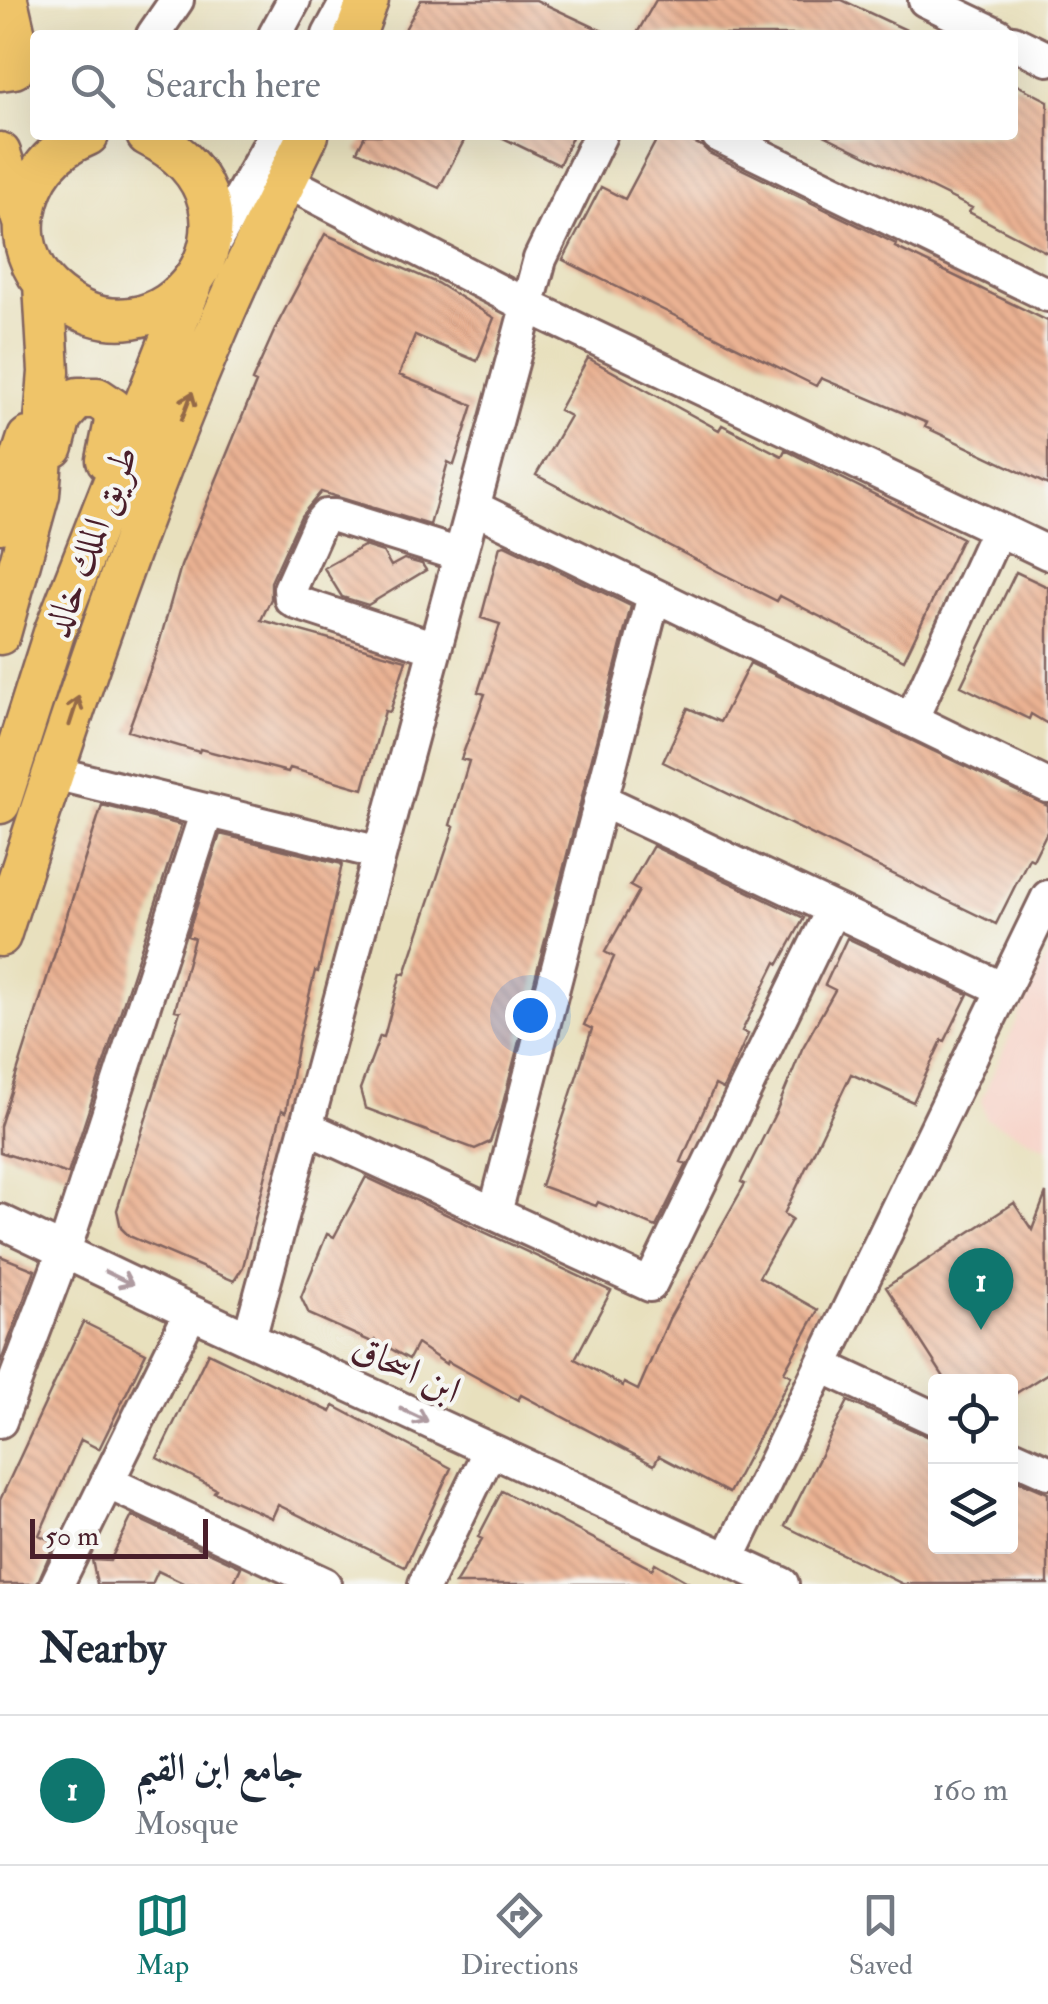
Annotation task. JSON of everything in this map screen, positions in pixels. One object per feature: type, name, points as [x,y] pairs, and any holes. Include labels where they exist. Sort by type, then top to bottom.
[{"type":"main road","points":[[0,70],[14,68],[18,44],[7,0]]},
{"type":"main road","points":[[30,0],[43,30]]},
{"type":"main road","points":[[357,30],[368,0]]},
{"type":"main road","points":[[12,218],[41,169],[60,149],[78,140]]},
{"type":"main road","name":"طريق الملك خالد","points":[[0,803],[54,633],[200,271],[212,227],[208,197],[194,170],[172,148],[157,140]]},
{"type":"main road","points":[[0,936],[102,627],[215,334],[306,140]]},
{"type":"main road","name":"طريق الملك خالد","points":[[0,154],[12,218],[44,284],[50,372],[39,494],[0,634]]},
{"type":"main road","points":[[44,284],[65,303],[90,315],[118,320],[146,315],[172,303],[200,271]]},
{"type":"main road","points":[[0,523],[50,372]]},
{"type":"main road","points":[[39,494],[61,418],[78,398],[96,398],[112,408],[115,422],[94,528]]},
{"type":"street","points":[[278,30],[294,0]]},
{"type":"street","points":[[332,30],[348,0]]},
{"type":"street","points":[[924,0],[987,30]]},
{"type":"street","points":[[1018,44],[1048,58]]},
{"type":"street","points":[[200,271],[272,140]]},
{"type":"street","points":[[249,1339],[540,258],[598,140]]},
{"type":"street","points":[[728,140],[1048,295]]},
{"type":"street","points":[[286,181],[528,306],[1048,553]]},
{"type":"street","points":[[473,507],[1048,786]]},
{"type":"street","points":[[436,648],[297,604],[291,599],[290,589],[326,516],[460,554]]},
{"type":"street","points":[[911,720],[998,529]]},
{"type":"street","points":[[496,1213],[654,595]]},
{"type":"street","points":[[54,773],[380,853]]},
{"type":"street","points":[[601,800],[1004,989]]},
{"type":"street","points":[[0,1421],[64,1251],[207,810]]},
{"type":"street","points":[[728,1559],[1048,897]]},
{"type":"street","points":[[306,1127],[650,1285],[833,909]]},
{"type":"street","name":"ابن اسحاق","points":[[0,1220],[782,1584]]},
{"type":"street","points":[[57,1584],[191,1312]]},
{"type":"street","points":[[822,1366],[928,1415]]},
{"type":"street","points":[[425,1584],[490,1450]]},
{"type":"street","points":[[1018,1459],[1048,1472]]},
{"type":"street","points":[[108,1482],[264,1571],[324,1584]]},
{"type":"shaded area","points":[[1048,952],[1048,1148],[986,1119],[981,1100]]},
{"type":"building","points":[[421,0],[536,0],[600,30],[405,30]]},
{"type":"building","points":[[656,0],[842,0],[906,30],[639,30]]},
{"type":"building","points":[[1018,86],[1048,101],[1048,253],[969,212],[972,208],[834,140],[1018,140]]},
{"type":"building","points":[[362,140],[464,140],[439,188],[357,151]]},
{"type":"building","points":[[507,140],[571,140],[559,165]]},
{"type":"building","points":[[656,140],[689,140],[1048,321],[1048,485],[925,427],[927,423],[821,378],[816,386],[563,260],[601,187],[625,199]]},
{"type":"building","points":[[325,234],[437,283],[494,318],[477,361],[415,335],[399,375],[473,405],[454,465],[448,462],[430,525],[321,492],[301,516],[271,582],[271,599],[261,620],[406,660],[390,712],[385,711],[363,789],[290,768],[288,772],[200,749],[199,752],[128,731],[156,654],[181,566],[256,383],[252,381]]},
{"type":"building","points":[[588,358],[719,430],[722,425],[782,456],[785,450],[962,538],[904,660],[780,596],[777,601],[717,571],[536,475],[570,416],[559,410]]},
{"type":"building","points":[[364,546],[383,552],[391,566],[404,559],[422,564],[426,570],[368,605],[342,597],[324,568]]},
{"type":"building","points":[[500,546],[631,606],[500,1115],[490,1142],[475,1149],[365,1108],[360,1089],[380,1036],[384,1037],[401,973],[405,974],[454,827],[450,825],[469,761],[461,759],[485,694],[478,692],[500,624],[481,618]]},
{"type":"building","points":[[1016,572],[1048,587],[1048,724],[1031,714],[1029,719],[961,686]]},
{"type":"building","points":[[750,663],[1048,806],[1048,830],[1033,860],[1029,858],[996,924],[663,762],[688,708],[720,722]]},
{"type":"building","points":[[102,805],[181,825],[68,1174],[0,1152],[0,1126]]},
{"type":"building","points":[[220,834],[342,864],[298,1042],[286,1112],[282,1110],[243,1267],[234,1281],[129,1236],[121,1228],[117,1210],[180,1011],[175,1010],[194,938],[187,936]]},
{"type":"building","points":[[653,846],[804,918],[779,964],[776,962],[742,1031],[748,1034],[723,1089],[715,1085],[681,1162],[687,1164],[656,1227],[598,1202],[596,1206],[541,1186],[592,1029],[584,1025],[614,957],[605,952],[639,891],[630,886]]},
{"type":"building","points":[[847,938],[968,994],[913,1102],[851,1074],[784,1214],[792,1219],[759,1277],[818,1310],[784,1372],[791,1376],[729,1493],[659,1456],[654,1465],[521,1395],[518,1400],[447,1361],[446,1364],[417,1344],[409,1359],[375,1340],[374,1343],[309,1314],[301,1297],[327,1234],[334,1237],[366,1177],[611,1291],[575,1359],[623,1386],[624,1383],[638,1390],[669,1319],[745,1184],[741,1182],[802,1049],[835,990],[825,985]]},
{"type":"building","points":[[1046,1193],[1048,1373],[1018,1392],[1018,1374],[942,1374],[886,1287],[1014,1203],[1032,1230]]},
{"type":"building","points":[[0,1256],[35,1270],[0,1364]]},
{"type":"building","points":[[83,1322],[146,1353],[99,1449],[81,1440],[39,1535],[55,1542],[37,1584],[0,1584],[0,1500]]},
{"type":"building","points":[[208,1353],[331,1412],[334,1406],[451,1468],[405,1567],[278,1505],[272,1518],[214,1492],[216,1489],[157,1458]]},
{"type":"building","points":[[848,1401],[928,1436],[928,1554],[1018,1554],[1018,1480],[1048,1493],[1048,1584],[903,1584],[785,1526]]},
{"type":"building","points":[[502,1491],[652,1569],[655,1563],[691,1584],[455,1584],[482,1539],[478,1537]]},
{"type":"building","points":[[132,1516],[241,1567],[233,1584],[185,1584],[158,1571],[152,1584],[97,1584],[92,1560],[110,1561]]},
{"type":"place","name":"جامع ابن القيم","points":[[981,1330]]}]
